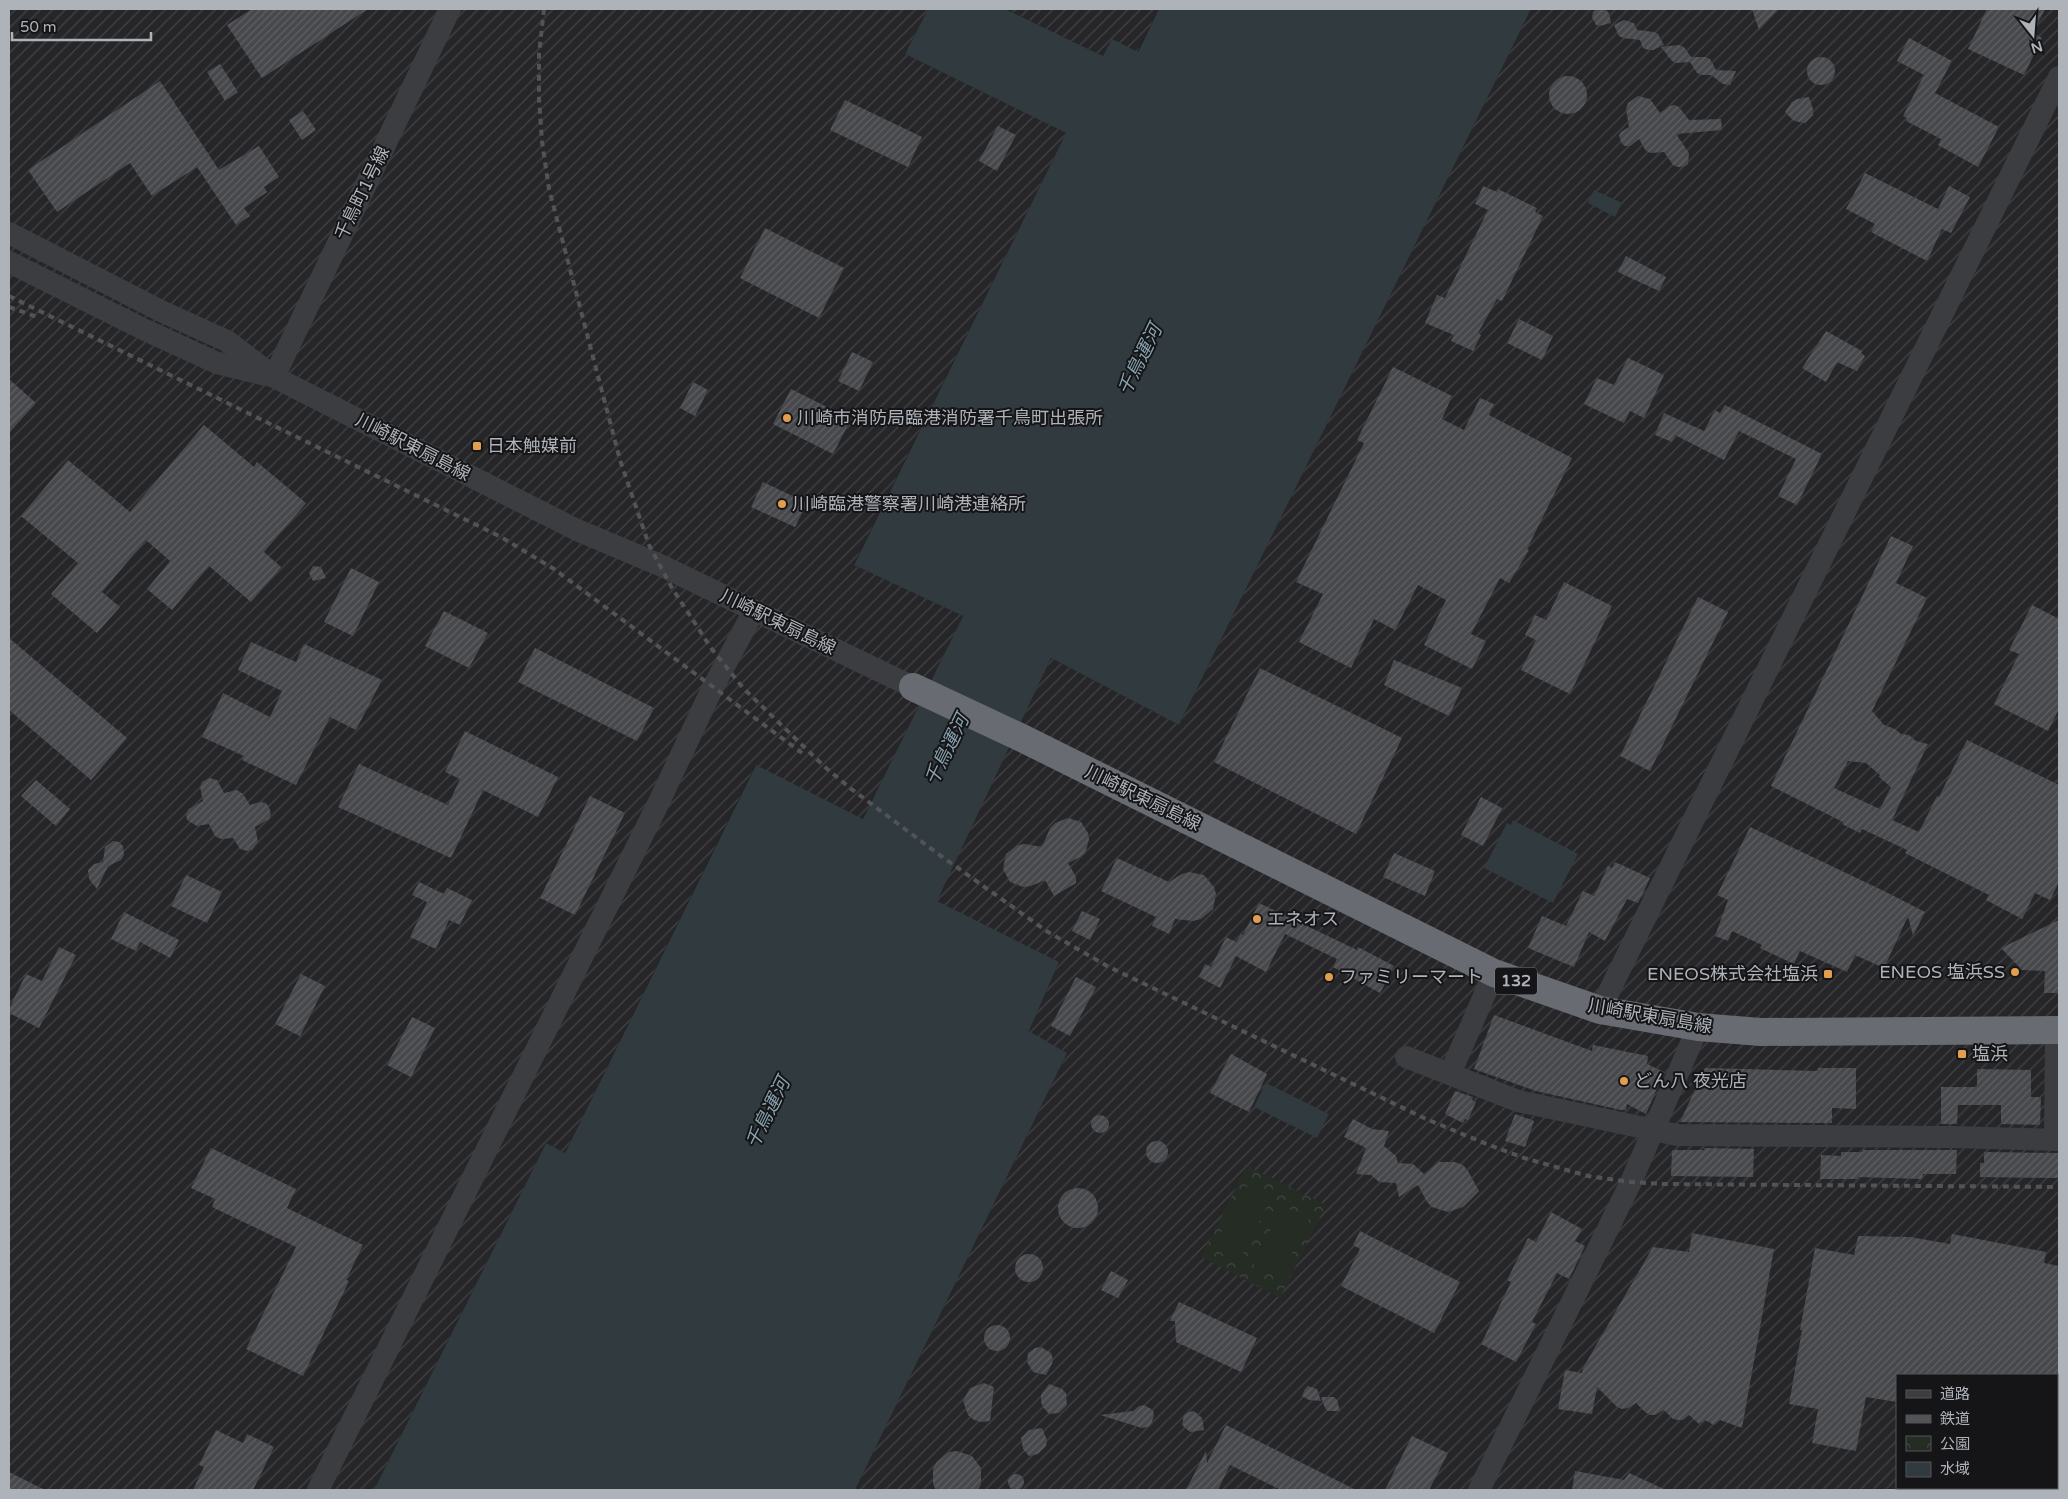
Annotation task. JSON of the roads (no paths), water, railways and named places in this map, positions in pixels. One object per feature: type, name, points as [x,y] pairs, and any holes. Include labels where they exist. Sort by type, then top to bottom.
[{"type":"highway","name":"川崎駅東扇島線","points":[[913,687],[1022,738],[1494,973],[1600,1010],[1698,1027],[1761,1032],[2058,1030]]},
{"type":"street","name":"千鳥町1号線","points":[[274,377],[450,9]]},
{"type":"street","points":[[1600,1010],[2059,77]]},
{"type":"street","name":"川崎駅東扇島線","points":[[9,233],[161,311],[227,341],[274,377],[577,530],[660,565],[913,687]]},
{"type":"street","name":"川崎駅東扇島線","points":[[9,262],[144,330],[217,363],[274,377]]},
{"type":"street","points":[[318,1490],[658,804],[713,687],[754,611]]},
{"type":"street","points":[[1450,1074],[1494,973]]},
{"type":"street","points":[[1479,1490],[1621,1202],[1655,1129],[1698,1027]]},
{"type":"street","points":[[1406,1057],[1518,1101],[1676,1135],[1952,1137],[2057,1140],[2058,1030]]},
{"type":"water","name":"千鳥運河","points":[[928,9],[1005,9],[1103,56],[1112,39],[1138,52],[1159,9],[1531,9],[1179,725],[1051,658],[937,901],[1059,962],[1029,1031],[1067,1053],[855,1490],[374,1490],[546,1143],[565,1153],[756,765],[863,819],[963,616],[854,565],[1066,133],[905,54]]},
{"type":"water","points":[[1594,190],[1622,203],[1615,217],[1588,203]]},
{"type":"water","points":[[1513,820],[1578,854],[1553,903],[1484,868],[1507,823],[1511,825]]},
{"type":"water","points":[[1266,1083],[1329,1114],[1317,1138],[1254,1107]]},
{"type":"railway","points":[[544,9],[539,54],[539,98],[542,142],[549,189],[620,460],[649,545],[672,588],[711,648],[744,689],[826,768],[850,788],[1048,932],[1107,966],[1424,1118],[1524,1158],[1588,1176],[1663,1184],[2059,1187]]},
{"type":"railway","points":[[9,296],[501,537],[554,569],[802,753]]},
{"type":"railway","points":[[9,307],[40,318]]},
{"type":"place","name":"川崎市消防局臨港消防署千鳥町出張所","points":[[787,418]]},
{"type":"place","name":"日本触媒前","points":[[477,446]]},
{"type":"place","name":"川崎臨港警察署川崎港連絡所","points":[[782,504]]},
{"type":"place","name":"エネオス","points":[[1257,919]]},
{"type":"place","name":"ENEOS 塩浜SS","points":[[2015,972]]},
{"type":"place","name":"ENEOS株式会社塩浜","points":[[1828,974]]},
{"type":"place","name":"ファミリーマート","points":[[1329,977]]},
{"type":"place","name":"塩浜","points":[[1962,1054]]},
{"type":"place","name":"どん八 夜光店","points":[[1624,1081]]}]
